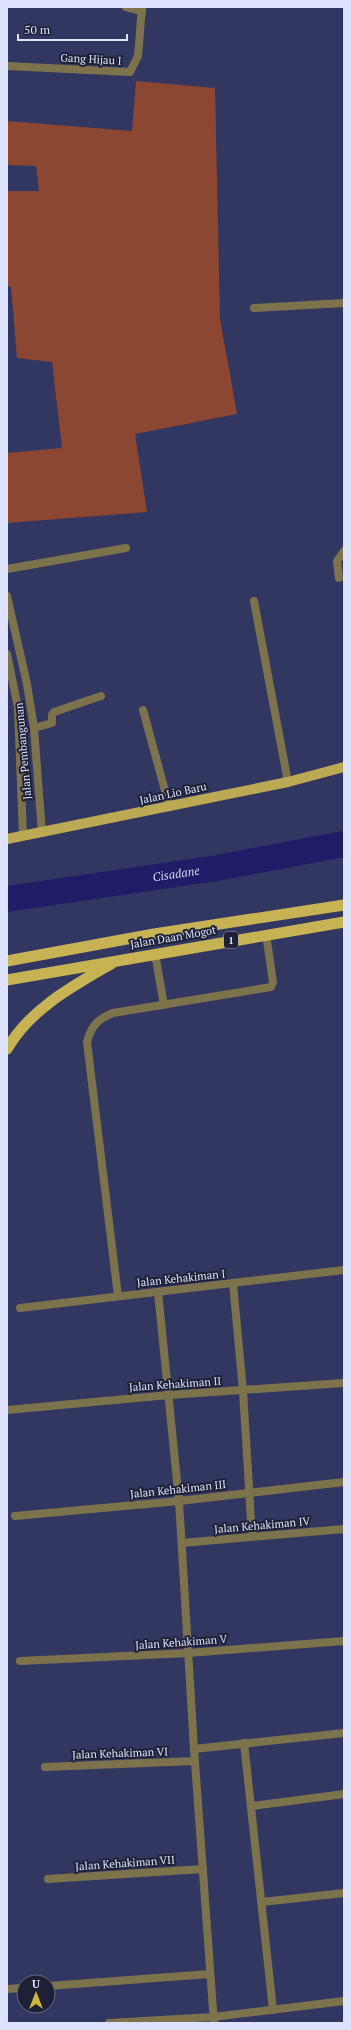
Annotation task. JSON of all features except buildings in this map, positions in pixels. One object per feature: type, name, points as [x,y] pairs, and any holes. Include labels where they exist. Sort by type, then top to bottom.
[{"type":"highway","name":"Jalan Daan Mogot","points":[[7,961],[154,934],[344,905]]},
{"type":"highway","name":"Jalan Daan Mogot","points":[[7,980],[266,934],[344,922]]},
{"type":"highway","points":[[7,1049],[22,1028],[60,995],[119,960]]},
{"type":"main road","name":"Jalan Lio Baru","points":[[7,839],[288,782],[344,767]]},
{"type":"street","points":[[126,7],[142,9]]},
{"type":"street","name":"Gang Hijau I","points":[[7,66],[130,72],[138,56],[142,9]]},
{"type":"street","points":[[254,308],[344,304]]},
{"type":"street","points":[[7,569],[126,548]]},
{"type":"street","points":[[339,578],[337,561],[344,551]]},
{"type":"street","name":"Jalan Pembangunan","points":[[7,596],[27,684],[34,728],[42,833]]},
{"type":"street","points":[[254,601],[288,782]]},
{"type":"street","name":"Jalan Pembangunan","points":[[7,654],[18,708],[23,836]]},
{"type":"street","points":[[34,728],[52,723],[52,715],[54,712],[102,696]]},
{"type":"street","points":[[144,710],[169,805]]},
{"type":"street","points":[[118,1296],[88,1042],[93,1026],[106,1016],[113,1013],[271,987],[273,982],[266,934]]},
{"type":"street","points":[[155,954],[164,1005]]},
{"type":"street","name":"Jalan Kehakiman I","points":[[20,1308],[344,1270]]},
{"type":"street","points":[[232,1283],[251,1492],[252,1536]]},
{"type":"street","points":[[158,1292],[179,1501],[194,1749],[214,2020]]},
{"type":"street","name":"Jalan Kehakiman II","points":[[7,1410],[169,1395],[344,1383]]},
{"type":"street","name":"Jalan Kehakiman III","points":[[15,1516],[179,1501],[344,1482]]},
{"type":"street","name":"Jalan Kehakiman IV","points":[[182,1543],[344,1529]]},
{"type":"street","name":"Jalan Kehakiman V","points":[[20,1662],[188,1653],[344,1640]]},
{"type":"street","points":[[194,1749],[344,1733]]},
{"type":"street","points":[[244,1743],[273,2010]]},
{"type":"street","name":"Jalan Kehakiman VI","points":[[45,1767],[195,1761]]},
{"type":"street","points":[[252,1806],[344,1794]]},
{"type":"street","name":"Jalan Kehakiman VII","points":[[48,1878],[203,1869]]},
{"type":"street","points":[[262,1902],[344,1893]]},
{"type":"street","points":[[56,1985],[210,1974]]},
{"type":"street","points":[[109,2023],[214,2020],[273,2010],[344,2001]]},
{"type":"shaded area","points":[[136,81],[215,88],[220,319],[237,414],[135,434],[147,512],[7,523],[7,453],[62,448],[52,362],[17,358],[11,287],[7,286],[7,191],[39,191],[36,166],[7,165],[7,121],[132,131]]},
{"type":"waterway","name":"Cisadane","points":[[7,899],[217,868],[344,844]]}]
